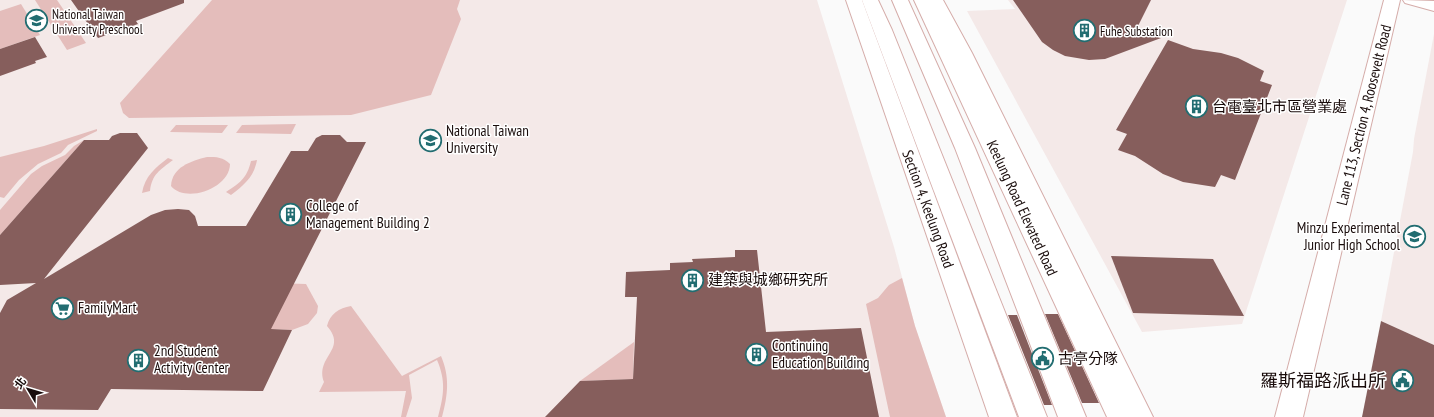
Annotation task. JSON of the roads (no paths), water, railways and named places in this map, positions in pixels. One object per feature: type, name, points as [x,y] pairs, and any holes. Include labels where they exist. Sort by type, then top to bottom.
[{"type":"main road","name":"Section 4, Keelung Road","points":[[854,0],[1003,417]]},
{"type":"main road","points":[[870,0],[884,30],[1033,417]]},
{"type":"main road","points":[[935,0],[963,53],[1139,417]]},
{"type":"main road","name":"Lane 113, Section 4, Roosevelt Road","points":[[1295,411],[1392,0]]},
{"type":"main road","points":[[1411,0],[1434,6]]},
{"type":"main road","points":[[910,5],[1072,417]]},
{"type":"main road","name":"Keelung Road Elevated Road","points":[[910,5],[984,128],[1122,417]]},
{"type":"place","name":"National Taiwan University Preschool","points":[[36,21]]},
{"type":"place","name":"Fuhe Substation","points":[[1084,31]]},
{"type":"place","name":"台電臺北市區營業處","points":[[1196,107]]},
{"type":"place","name":"National Taiwan University","points":[[431,140]]},
{"type":"place","name":"College of Management Building 2","points":[[291,215]]},
{"type":"place","name":"Minzu Experimental Junior High School","points":[[1415,237]]},
{"type":"place","name":"建築與城鄉研究所","points":[[693,280]]},
{"type":"place","name":"FamilyMart","points":[[63,308]]},
{"type":"place","name":"Continuing Education Building","points":[[756,355]]},
{"type":"place","name":"古亭分隊","points":[[1042,359]]},
{"type":"place","name":"2nd Student Activity Center","points":[[139,360]]},
{"type":"place","name":"羅斯福路派出所","points":[[1402,381]]}]
